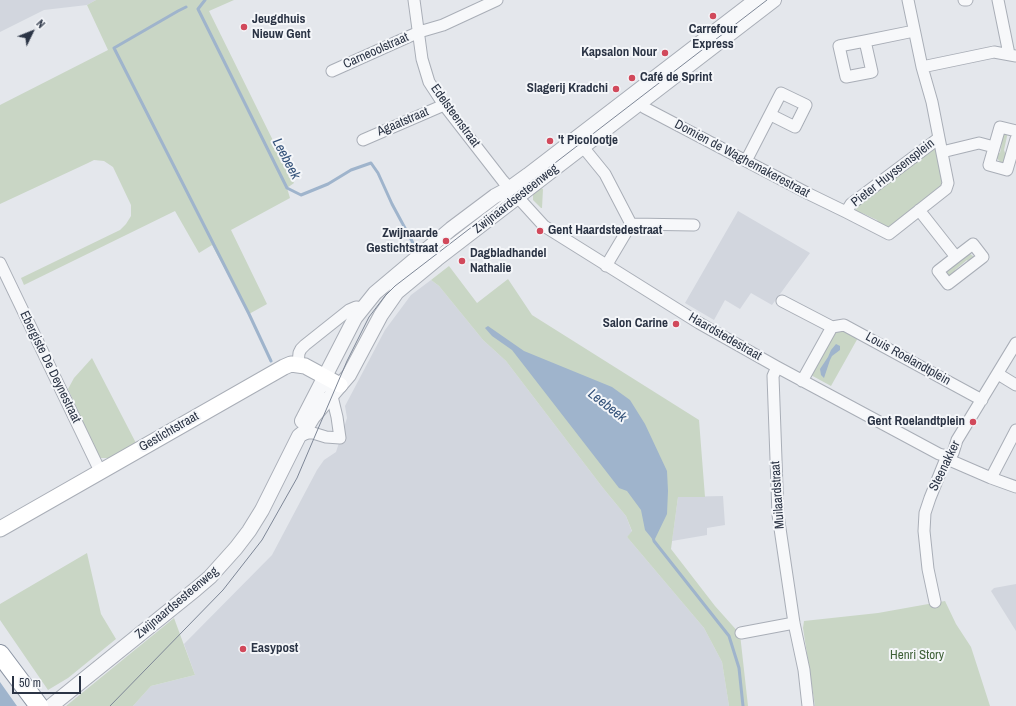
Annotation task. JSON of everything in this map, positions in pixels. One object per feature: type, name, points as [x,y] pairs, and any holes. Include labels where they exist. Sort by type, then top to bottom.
[{"type":"highway","points":[[0,654],[40,706]]},
{"type":"main road","name":"Gestichtstraat","points":[[0,529],[276,371],[291,364],[298,364]]},
{"type":"main road","points":[[298,364],[325,376],[336,390]]},
{"type":"street","name":"Edelsteenstraat","points":[[414,0],[422,59],[430,82],[444,105],[513,193]]},
{"type":"street","name":"Carneoolstraat","points":[[332,71],[419,32],[443,24],[497,0]]},
{"type":"street","name":"Zwijnaardsesteenweg","points":[[51,706],[196,589],[220,566],[245,537],[258,516],[299,436],[304,432],[312,417],[336,390],[355,365],[381,315],[397,292],[513,193],[756,0]]},
{"type":"street","name":"Zwijnaardsesteenweg","points":[[299,436],[298,430],[355,318],[375,293],[451,229],[495,196],[513,193],[583,147],[774,0]]},
{"type":"street","points":[[908,0],[939,138]]},
{"type":"street","points":[[922,67],[994,52],[1012,55],[998,0]]},
{"type":"street","points":[[866,41],[914,31]]},
{"type":"street","name":"Domien de Waghemakerestraat","points":[[641,103],[645,108],[846,212]]},
{"type":"street","name":"Agaatstraat","points":[[363,140],[444,105]]},
{"type":"street","points":[[746,161],[771,115]]},
{"type":"street","points":[[1016,131],[1000,126],[989,165],[1007,170],[1016,139]]},
{"type":"street","name":"Pieter Huyssensplein","points":[[939,138],[942,152],[948,183],[946,189],[889,234],[846,212],[850,204],[939,138]]},
{"type":"street","points":[[942,152],[979,143],[994,147]]},
{"type":"street","points":[[583,147],[605,174],[632,224]]},
{"type":"street","name":"Haardstedestraat","points":[[513,193],[544,226],[699,323],[802,381],[939,454],[947,456],[954,462],[1016,487]]},
{"type":"street","points":[[919,210],[956,257]]},
{"type":"street","points":[[632,224],[694,225]]},
{"type":"street","points":[[606,266],[632,224]]},
{"type":"street","name":"Ebergiste De Deynestraat","points":[[0,263],[100,472]]},
{"type":"street","name":"Louis Roelandtplein","points":[[782,301],[832,326],[844,325],[982,400]]},
{"type":"street","points":[[298,364],[299,353],[305,345],[349,310],[356,307],[362,308]]},
{"type":"street","points":[[802,381],[832,326]]},
{"type":"street","name":"Steenakker","points":[[935,602],[925,548],[924,531],[926,513],[932,491],[947,456],[953,452],[957,440],[1016,343]]},
{"type":"street","name":"Muilaardstraat","points":[[777,367],[773,376],[778,515],[794,623],[804,670],[808,706]]},
{"type":"street","points":[[998,374],[1016,385]]},
{"type":"street","points":[[299,436],[313,433],[326,437],[340,438],[337,417],[336,390]]},
{"type":"street","points":[[991,478],[1016,430]]},
{"type":"street","points":[[741,632],[794,623]]},
{"type":"shaded area","points":[[0,0],[96,0],[87,5],[44,10],[0,32]]},
{"type":"shaded area","points":[[738,211],[810,253],[772,305],[751,293],[740,309],[725,300],[714,320],[685,303]]},
{"type":"shaded area","points":[[431,280],[439,286],[483,340],[506,361],[626,516],[632,532],[627,537],[704,628],[722,662],[729,706],[133,706],[151,686],[195,675],[184,644],[272,555],[317,470],[324,460],[336,452],[347,418],[345,406],[385,330],[411,295]]},
{"type":"shaded area","points":[[723,496],[725,525],[707,528],[707,535],[672,541],[678,497]]},
{"type":"shaded area","points":[[1016,584],[1016,631],[991,591],[994,588]]},
{"type":"green space","points":[[96,0],[234,0],[209,11],[294,183],[287,188],[290,198],[231,230],[267,304],[249,314],[212,245],[199,253],[175,211],[24,285],[21,278],[120,230],[131,216],[131,205],[113,167],[104,161],[94,160],[0,204],[0,105],[108,50],[87,5]]},
{"type":"green space","points":[[1008,132],[1004,150],[1008,161],[1001,163],[996,157],[995,153],[1000,153],[1002,142],[998,140],[1001,134]]},
{"type":"green space","points":[[933,148],[937,153],[942,184],[916,208],[888,227],[880,226],[877,220],[862,213],[857,214],[855,211],[856,206]]},
{"type":"green space","points":[[541,188],[543,189],[542,208],[533,200],[533,194]]},
{"type":"green space","points":[[969,253],[973,256],[974,260],[969,263],[967,260],[955,270],[957,273],[950,278],[946,276],[947,270]]},
{"type":"green space","points":[[449,266],[477,303],[508,279],[532,315],[699,420],[705,497],[678,497],[671,549],[715,606],[740,634],[748,706],[729,706],[722,662],[704,628],[627,537],[632,531],[626,516],[506,361],[483,340],[439,286],[431,280]]},
{"type":"green space","points":[[844,330],[859,336],[831,386],[809,374],[834,332]]},
{"type":"green space","points":[[92,358],[137,445],[112,458],[99,458],[68,389],[74,378]]},
{"type":"green space","points":[[87,553],[101,614],[116,639],[68,678],[48,690],[0,620],[0,604]]},
{"type":"green space","name":"Henri Story","points":[[945,601],[956,624],[971,647],[990,706],[815,706],[803,628],[804,621],[878,613]]},
{"type":"green space","points":[[174,618],[195,675],[151,686],[133,706],[66,706]]},
{"type":"water","points":[[488,326],[524,351],[612,387],[630,400],[645,424],[667,471],[667,514],[654,541],[645,530],[641,510],[627,491],[619,488],[512,350],[492,336],[485,328]]},
{"type":"water","points":[[836,344],[840,346],[840,350],[832,356],[824,378],[821,375],[820,369]]},
{"type":"water","points":[[0,682],[17,706],[0,706]]},
{"type":"waterway","name":"Leebeek","points":[[205,0],[198,9],[287,188],[301,195],[328,184],[351,170],[371,163],[378,173],[392,204],[413,243]]},
{"type":"waterway","points":[[186,7],[114,48],[249,314],[271,361]]},
{"type":"waterway","points":[[653,537],[654,541],[729,636],[739,668],[743,706]]},
{"type":"tram line","points":[[110,706],[223,590],[262,540],[297,478],[347,361],[369,317],[385,296],[395,286],[767,0]]},
{"type":"place","name":"Carrefour Express","points":[[713,16]]},
{"type":"place","name":"Jeugdhuis Nieuw Gent","points":[[244,27]]},
{"type":"place","name":"Kapsalon Nour","points":[[665,53]]},
{"type":"place","name":"Café de Sprint","points":[[632,78]]},
{"type":"place","name":"Slagerij Kradchi","points":[[616,89]]},
{"type":"place","name":"'t Picolootje","points":[[550,141]]},
{"type":"place","name":"Gent Haardstedestraat","points":[[540,231]]},
{"type":"place","name":"Zwijnaarde Gestichtstraat","points":[[446,241]]},
{"type":"place","name":"Dagbladhandel Nathalie","points":[[462,261]]},
{"type":"place","name":"Salon Carine","points":[[676,324]]},
{"type":"place","name":"Gent Roelandtplein","points":[[973,422]]},
{"type":"place","name":"Easypost","points":[[243,649]]}]
